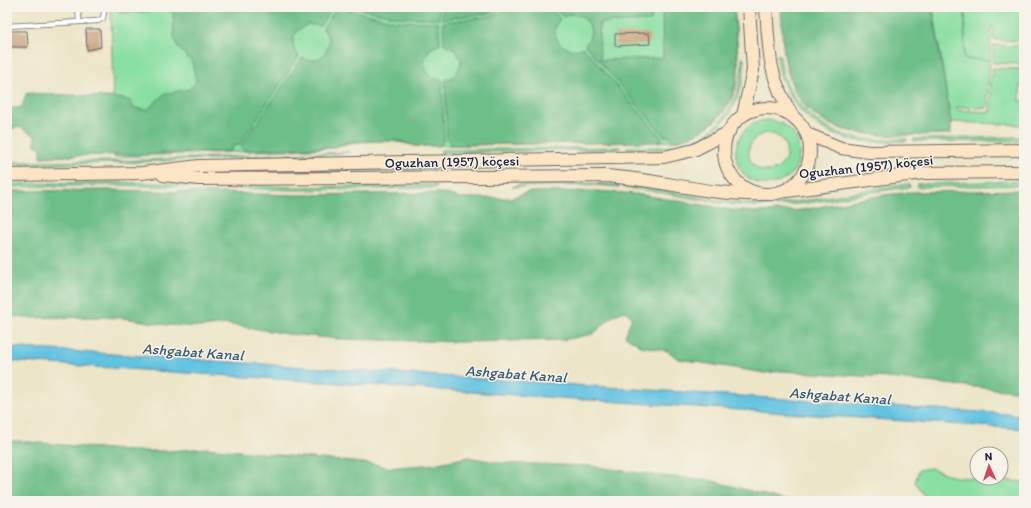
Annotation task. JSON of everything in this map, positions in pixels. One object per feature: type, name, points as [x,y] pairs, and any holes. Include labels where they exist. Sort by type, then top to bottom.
[{"type":"main road","points":[[744,115],[753,70],[749,7]]},
{"type":"main road","points":[[766,7],[770,60],[773,75],[780,95],[793,116]]},
{"type":"main road","name":"Oguzhan (1957) köçesi","points":[[7,175],[142,173],[199,166],[664,157],[694,150],[728,132],[744,115],[765,108],[780,110],[793,116],[807,134],[810,149],[809,164],[797,183],[784,191]]},
{"type":"main road","name":"Oguzhan (1957) köçesi","points":[[728,132],[724,153],[727,168],[741,186],[762,194]]},
{"type":"main road","name":"Oguzhan (1957) köçesi","points":[[807,134],[841,148],[865,151],[1024,150]]},
{"type":"main road","name":"Oguzhan (1957) köçesi","points":[[142,173],[199,179],[603,176],[638,178],[723,193],[762,194],[923,173],[1024,172]]},
{"type":"lane","points":[[78,7],[79,22]]},
{"type":"lane","points":[[7,26],[98,21],[103,18],[105,7]]},
{"type":"green space","points":[[111,7],[734,7],[738,50],[738,75],[736,88],[731,99],[725,110],[717,119],[697,134],[673,141],[415,146],[395,142],[363,141],[333,148],[114,157]]},
{"type":"green space","points":[[115,7],[163,7],[157,11],[120,13]]},
{"type":"green space","points":[[171,7],[333,7],[320,26],[308,24],[297,31],[293,44],[299,56],[239,145],[233,146],[231,151],[41,157],[41,148],[35,145],[35,136],[20,127],[7,129],[7,109],[22,107],[26,94],[29,93],[107,97],[129,100],[134,108],[147,110],[164,94],[189,89],[196,82],[192,62],[178,48],[174,36],[173,11],[168,11]]},
{"type":"green space","points":[[337,7],[396,21],[439,22],[440,44],[429,50],[424,61],[427,72],[435,78],[442,80],[444,140],[440,146],[415,146],[399,141],[349,142],[333,147],[243,150],[241,146],[302,58],[313,60],[322,57],[325,53],[329,44],[329,39],[323,28]]},
{"type":"green space","points":[[352,7],[439,7],[439,19],[397,17]]},
{"type":"green space","points":[[442,7],[512,7],[485,14],[442,19]]},
{"type":"green space","points":[[522,7],[550,7],[560,19],[556,25],[555,32],[559,43],[569,49],[583,47],[662,138],[661,142],[452,145],[447,140],[445,80],[452,78],[459,71],[461,60],[455,49],[444,44],[443,22],[486,17]]},
{"type":"green space","points":[[554,7],[652,7],[651,21],[599,23],[600,60],[663,58],[662,7],[734,7],[737,75],[735,88],[724,110],[707,127],[685,138],[673,141],[671,137],[664,136],[585,45],[591,32],[587,21],[577,15],[563,17]]},
{"type":"green space","points":[[781,7],[932,7],[951,123],[951,134],[875,135],[851,131],[829,124],[810,111],[796,92],[786,65]]},
{"type":"green space","points":[[933,7],[965,7],[964,59],[990,60],[987,108],[957,107],[957,110],[990,112],[992,68],[1021,69],[1020,101],[1024,101],[1024,125],[951,122]]},
{"type":"green space","points":[[966,7],[998,7],[998,10],[1023,11],[1022,41],[993,40],[994,26],[991,26],[990,60],[964,59]]},
{"type":"green space","points":[[993,45],[1022,46],[1021,64],[993,63]]},
{"type":"green space","points":[[777,55],[780,55],[782,69],[787,83],[802,108],[825,126],[838,133],[852,137],[873,139],[907,139],[907,141],[860,141],[838,136],[825,130],[812,121],[791,98],[784,85],[779,70]]},
{"type":"green space","points":[[742,58],[744,58],[744,73],[741,88],[736,102],[720,126],[695,142],[680,147],[627,150],[627,147],[660,147],[679,145],[694,140],[707,133],[718,124],[734,101],[741,73]]},
{"type":"green space","points":[[765,120],[779,123],[790,129],[796,139],[799,150],[798,162],[793,172],[783,180],[770,184],[756,182],[746,176],[739,167],[736,156],[737,145],[742,134],[751,125]],"holes":[[[766,133],[775,135],[781,139],[785,145],[785,159],[782,165],[776,169],[767,171],[759,170],[750,160],[750,147],[758,136]]]},
{"type":"green space","points":[[1024,137],[1024,141],[914,141],[914,139]]},
{"type":"green space","points":[[620,147],[620,149],[441,153],[441,150]]},
{"type":"green space","points":[[349,152],[335,154],[115,163],[7,165],[7,162],[115,161]]},
{"type":"green space","points":[[435,167],[435,170],[234,172],[234,171]]},
{"type":"green space","points":[[1024,181],[1024,185],[917,187],[917,184]]},
{"type":"green space","points":[[112,182],[296,187],[436,185],[436,188],[296,190],[112,185],[7,187],[7,184]]},
{"type":"green space","points":[[581,183],[619,185],[619,187],[596,185],[512,187],[521,184]]},
{"type":"green space","points":[[909,184],[910,187],[815,202],[777,206],[725,204],[658,192],[625,188],[626,185],[725,201],[758,204],[796,202]]},
{"type":"green space","points":[[113,190],[296,195],[443,193],[460,198],[511,198],[528,192],[597,191],[637,194],[733,210],[757,212],[802,210],[883,195],[914,192],[1024,190],[1024,392],[878,377],[782,371],[765,373],[678,359],[668,351],[641,346],[625,336],[632,317],[625,311],[614,315],[593,334],[563,340],[461,342],[340,339],[288,334],[227,324],[202,327],[167,325],[124,318],[24,318],[7,315],[7,191]]},
{"type":"green space","points":[[7,440],[132,451],[171,451],[207,448],[374,464],[391,468],[434,464],[468,457],[500,463],[591,466],[660,476],[705,479],[788,501],[7,501]]},
{"type":"green space","points":[[931,468],[955,477],[969,478],[969,486],[1009,486],[1009,481],[1024,482],[1024,501],[928,501],[915,482],[919,470]]},
{"type":"water","points":[[7,347],[1024,415],[1024,429],[7,361]]},
{"type":"building","points":[[86,29],[100,29],[101,47],[87,50]]},
{"type":"building","points":[[7,31],[27,31],[28,47],[7,47]]},
{"type":"building","points":[[649,33],[650,44],[615,46],[615,34]]},
{"type":"water label","name":"Ashgabat Kanal","points":[[193,352]]},
{"type":"water label","name":"Ashgabat Kanal","points":[[516,374]]},
{"type":"water label","name":"Ashgabat Kanal","points":[[840,396]]}]
